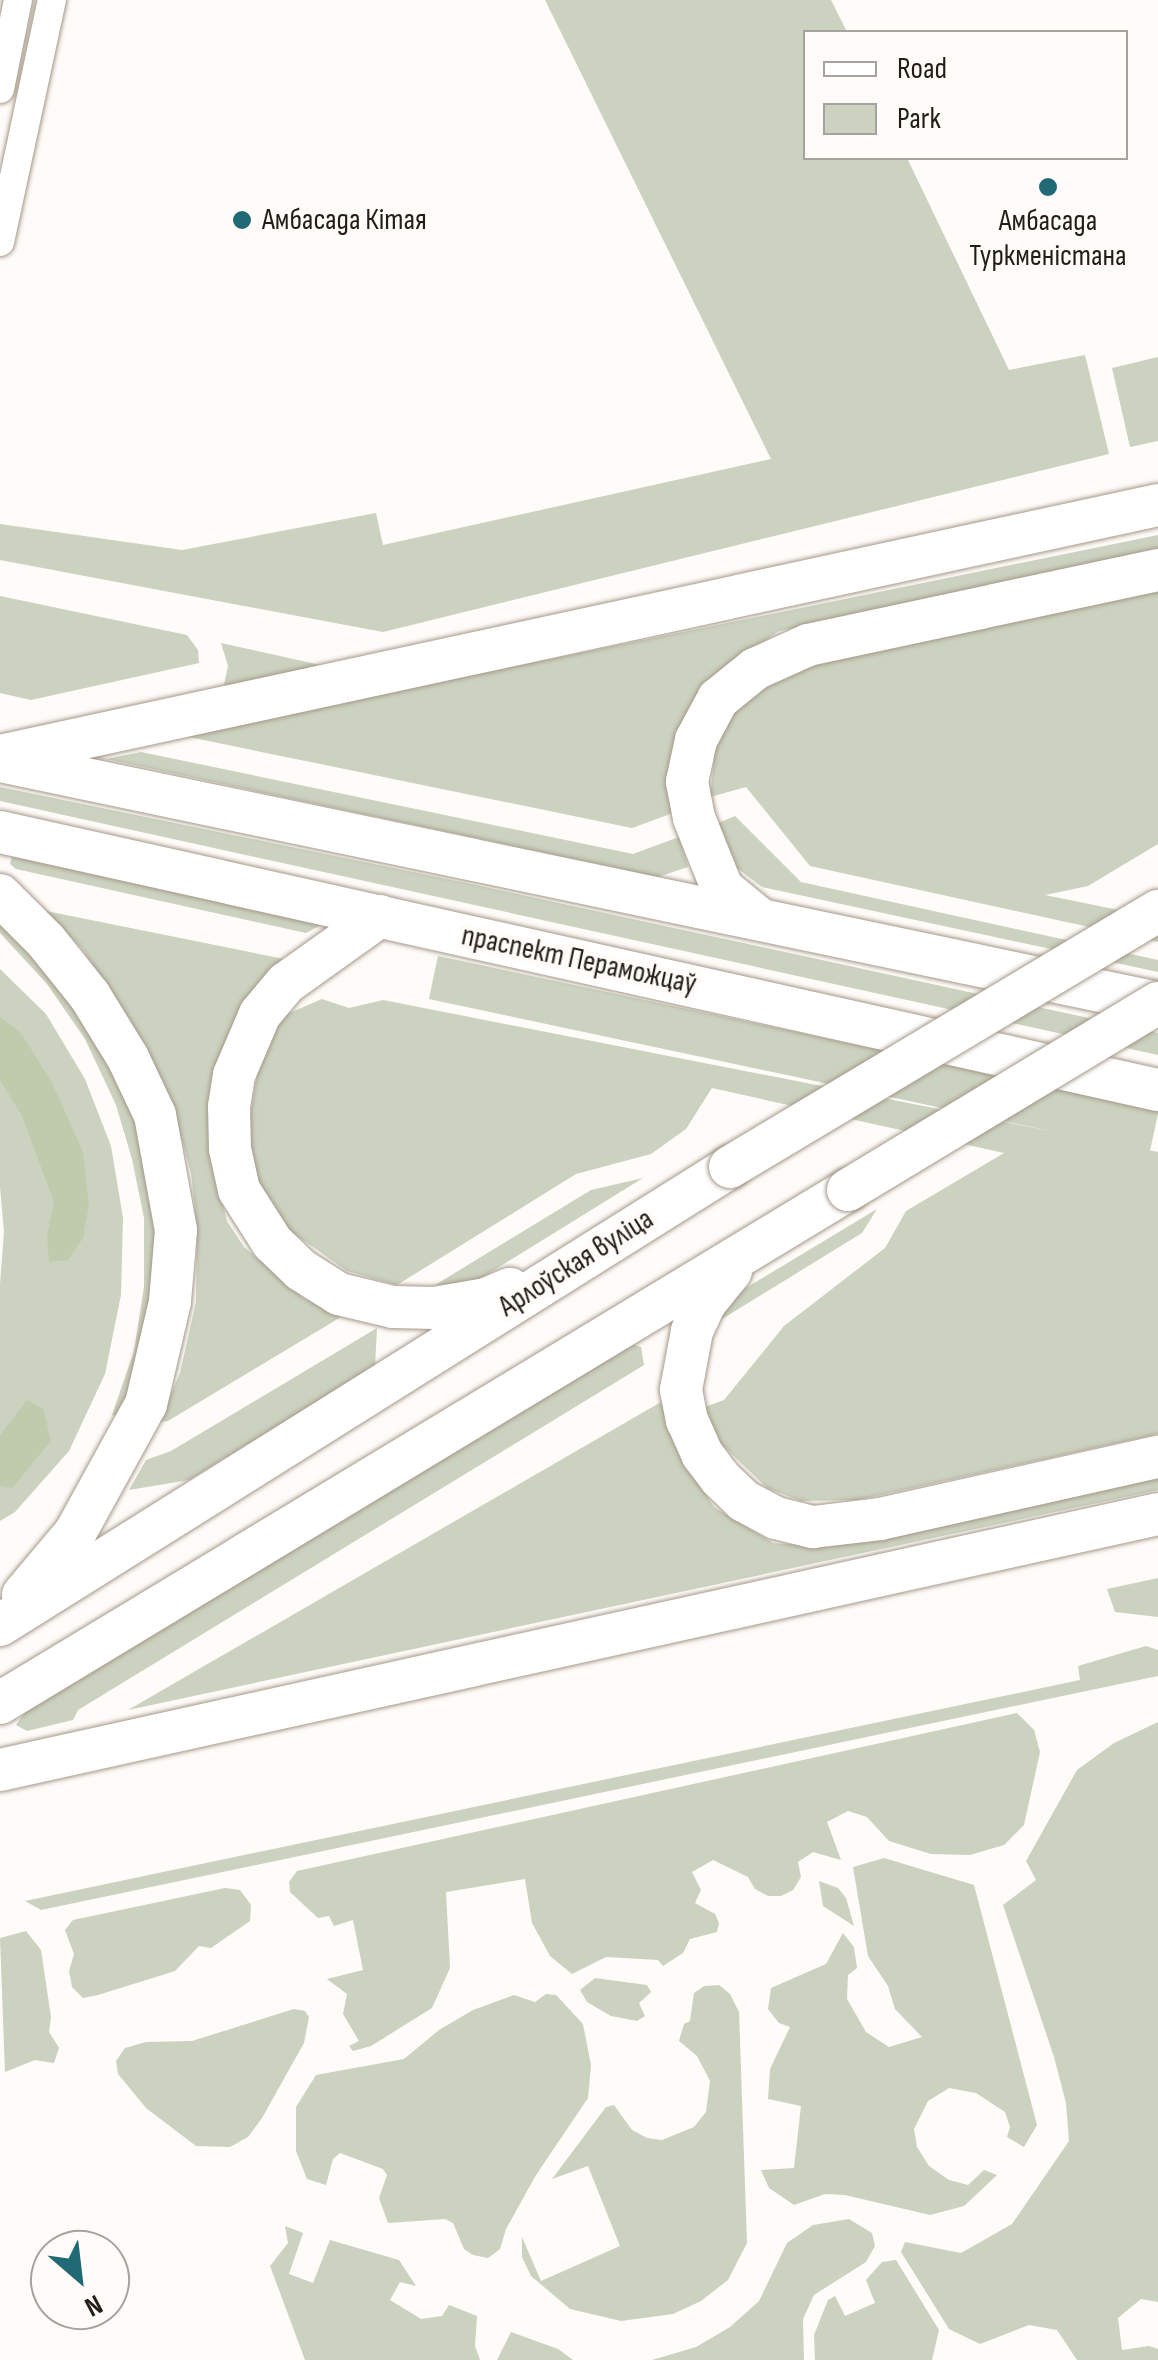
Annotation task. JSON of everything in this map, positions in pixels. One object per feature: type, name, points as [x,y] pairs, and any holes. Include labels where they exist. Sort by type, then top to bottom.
[{"type":"main road","points":[[0,758],[1158,504]]},
{"type":"main road","points":[[757,917],[722,888],[694,818],[687,782],[696,740],[718,699],[755,670],[808,646],[1158,570]]},
{"type":"main road","points":[[0,758],[1158,1003]]},
{"type":"main road","name":"праспект Пераможцаў","points":[[0,832],[1158,1090]]},
{"type":"main road","points":[[0,894],[46,941],[90,996],[128,1058],[155,1115],[176,1230],[170,1302],[146,1404],[75,1533],[0,1623]]},
{"type":"main road","name":"Арлоўская вуліца","points":[[0,1623],[730,1167],[1158,911]]},
{"type":"main road","points":[[380,916],[286,983],[260,1014],[234,1075],[229,1106],[230,1149],[249,1211],[302,1270],[339,1294],[393,1306],[434,1308],[486,1299],[575,1263]]},
{"type":"main road","points":[[0,1703],[1158,1003]]},
{"type":"main road","points":[[746,1252],[704,1303],[692,1330],[681,1390],[694,1437],[720,1478],[744,1501],[776,1518],[812,1526],[880,1519],[1158,1457]]},
{"type":"main road","points":[[0,1770],[1158,1514]]},
{"type":"street","points":[[0,89],[18,0]]},
{"type":"street","points":[[0,242],[52,0]]},
{"type":"green space","points":[[545,0],[831,0],[846,30],[803,30],[803,160],[908,160],[1009,370],[1085,355],[1109,454],[383,632],[0,560],[0,524],[182,550],[376,513],[383,545],[771,459]]},
{"type":"green space","points":[[1158,357],[1158,441],[1130,447],[1112,368]]},
{"type":"green space","points":[[1158,535],[1158,554],[779,631],[712,678],[673,813],[632,828],[179,735]]},
{"type":"green space","points":[[1158,586],[1158,844],[1088,886],[1045,895],[1158,918],[1158,942],[810,866],[746,787],[710,797],[715,750],[727,712],[777,673]]},
{"type":"green space","points":[[0,596],[187,635],[198,650],[199,663],[31,700],[0,693]]},
{"type":"green space","points":[[221,643],[334,668],[223,689],[228,666]]},
{"type":"green space","points":[[141,752],[633,854],[679,837],[688,867],[658,877],[106,759]]},
{"type":"green space","points":[[0,787],[1158,1033],[1158,1055],[0,801]]},
{"type":"green space","points":[[735,816],[801,882],[1158,960],[1158,972],[762,887],[737,868],[718,823]]},
{"type":"green space","points":[[12,856],[325,923],[306,933],[16,869],[10,864]]},
{"type":"green space","points":[[46,911],[289,960],[215,1175],[227,1221],[244,1247],[303,1298],[341,1317],[168,1421],[159,1422],[180,1373],[196,1302],[197,1228],[191,1173],[172,1103],[143,1042],[83,950]]},
{"type":"green space","points":[[0,919],[92,1027],[151,1156],[159,1287],[124,1418],[112,1415],[134,1351],[144,1287],[144,1218],[132,1159],[116,1105],[85,1039],[47,984],[0,933]]},
{"type":"green space","points":[[438,956],[1158,1109],[1150,1152],[429,999]]},
{"type":"green space","points":[[0,969],[46,1014],[85,1079],[111,1146],[123,1218],[121,1295],[105,1374],[69,1451],[15,1512],[0,1521],[0,1284],[4,1232],[0,1187]]},
{"type":"green space","points":[[322,999],[349,1008],[383,1000],[1158,1152],[1158,1434],[858,1500],[801,1501],[767,1488],[717,1440],[705,1407],[724,1400],[784,1326],[885,1248],[906,1211],[1004,1153],[712,1088],[686,1129],[651,1154],[576,1174],[397,1285],[347,1271],[282,1225],[257,1191],[245,1144],[260,1058],[280,1017]]},
{"type":"green space","points":[[0,1017],[21,1033],[52,1083],[83,1152],[89,1205],[83,1238],[68,1260],[49,1262],[47,1235],[54,1202],[22,1116],[0,1080]]},
{"type":"green space","points":[[643,1178],[475,1282],[435,1285],[591,1190]]},
{"type":"green space","points":[[877,1209],[862,1233],[714,1324],[736,1294]]},
{"type":"green space","points":[[377,1328],[375,1367],[189,1480],[129,1490],[146,1460],[171,1451]]},
{"type":"green space","points":[[632,1344],[641,1347],[644,1365],[78,1710],[73,1720],[27,1731],[16,1725],[24,1713]]},
{"type":"green space","points":[[27,1400],[43,1409],[51,1441],[12,1488],[0,1486],[0,1435]]},
{"type":"green space","points":[[661,1402],[678,1452],[714,1507],[773,1543],[829,1547],[1158,1477],[1158,1490],[128,1710]]},
{"type":"green space","points":[[1158,1578],[1158,1617],[1115,1612],[1107,1589]]},
{"type":"green space","points":[[1146,1646],[1158,1650],[1158,1676],[41,1910],[25,1901],[1080,1680],[1078,1666]]},
{"type":"green space","points":[[1017,1713],[1034,1730],[1040,1752],[1024,1825],[1004,1845],[970,1855],[931,1854],[889,1841],[867,1817],[848,1811],[827,1822],[841,1860],[813,1852],[798,1862],[801,1877],[793,1890],[781,1896],[768,1896],[755,1889],[748,1877],[713,1860],[692,1872],[701,1890],[695,1903],[715,1914],[717,1932],[690,1939],[683,1953],[663,1966],[658,1960],[606,1957],[572,1974],[550,1956],[532,1923],[525,1879],[446,1892],[450,1968],[432,2008],[371,2046],[353,2051],[349,2046],[359,2041],[343,2014],[347,1994],[327,1979],[363,1970],[353,1920],[334,1926],[329,1916],[318,1918],[290,1892],[289,1882],[297,1871]]},
{"type":"green space","points":[[1158,1722],[1158,2302],[1141,2299],[1118,2318],[1122,2350],[1149,2346],[1158,2349],[1158,2360],[1077,2360],[1057,2330],[1029,2325],[980,2344],[949,2329],[901,2252],[905,2242],[961,2253],[1012,2224],[1069,2141],[1066,2103],[1054,2057],[1003,1905],[1036,1880],[1026,1861],[1077,1770],[1114,1743]]},
{"type":"green space","points":[[884,1858],[974,1885],[1037,2125],[1024,2147],[1007,2137],[1010,2127],[1005,2112],[976,2093],[949,2088],[928,2101],[914,2129],[917,2147],[929,2166],[949,2180],[968,2185],[984,2170],[997,2175],[964,2206],[930,2215],[845,2195],[825,2194],[794,2205],[769,2188],[761,2170],[794,2168],[801,2106],[768,2099],[770,2069],[790,2027],[779,2023],[768,2009],[771,1988],[826,1964],[843,1933],[854,1947],[857,1968],[848,1975],[847,1999],[866,2032],[889,2047],[922,2037],[895,2009],[888,1986],[868,1956],[853,1867]]},
{"type":"green space","points":[[819,1881],[838,1888],[846,1898],[854,1926],[823,1906]]},
{"type":"green space","points":[[225,1888],[240,1890],[251,1905],[250,1921],[211,1948],[199,1946],[175,1971],[98,1995],[83,1998],[72,1987],[69,1971],[74,1954],[65,1930],[73,1920]]},
{"type":"green space","points":[[26,1931],[41,1950],[51,2017],[49,2032],[59,2048],[54,2063],[35,2060],[5,2072],[0,1938]]},
{"type":"green space","points":[[595,1978],[647,1985],[651,1992],[639,2003],[645,2016],[637,2021],[611,2016],[587,2002],[580,1990]]},
{"type":"green space","points":[[719,1985],[730,1994],[739,2012],[747,2243],[728,2280],[701,2301],[673,2314],[621,2321],[570,2309],[531,2276],[522,2257],[522,2237],[541,2281],[620,2246],[588,2166],[552,2179],[606,2107],[614,2105],[632,2130],[647,2138],[662,2140],[694,2127],[706,2112],[710,2081],[697,2056],[679,2041],[684,2024],[690,2021],[694,1993],[704,1986]]},
{"type":"green space","points":[[546,1994],[556,1995],[583,2024],[591,2065],[588,2098],[536,2175],[506,2229],[500,2249],[488,2258],[473,2255],[464,2249],[453,2223],[445,2219],[388,2223],[379,2198],[387,2175],[383,2169],[340,2153],[333,2159],[326,2185],[307,2179],[296,2151],[296,2107],[316,2075],[404,2059],[439,2030],[473,2010],[514,1995],[535,2002]]},
{"type":"green space","points":[[294,2009],[305,2011],[309,2017],[304,2043],[262,2118],[248,2137],[230,2147],[196,2146],[146,2108],[118,2074],[116,2061],[125,2048],[146,2042],[192,2041]]},
{"type":"green space","points":[[849,2219],[872,2233],[875,2246],[866,2262],[814,2295],[803,2319],[804,2360],[652,2360],[696,2347],[730,2327],[759,2301],[787,2243],[813,2225]]},
{"type":"green space","points":[[285,2226],[303,2233],[289,2274],[313,2283],[330,2240],[399,2260],[416,2286],[400,2282],[390,2300],[421,2319],[442,2316],[449,2305],[477,2316],[475,2346],[480,2360],[305,2360],[270,2266],[288,2243]]},
{"type":"green space","points":[[896,2260],[939,2330],[932,2360],[815,2360],[814,2335],[828,2300],[835,2296],[845,2316],[875,2303],[866,2280],[882,2262]]},
{"type":"green space","points":[[511,2332],[558,2349],[573,2360],[497,2360]]},
{"type":"place","name":"Амбасада Туркменістана","points":[[1048,187]]},
{"type":"place","name":"Амбасада Кітая","points":[[242,220]]}]
